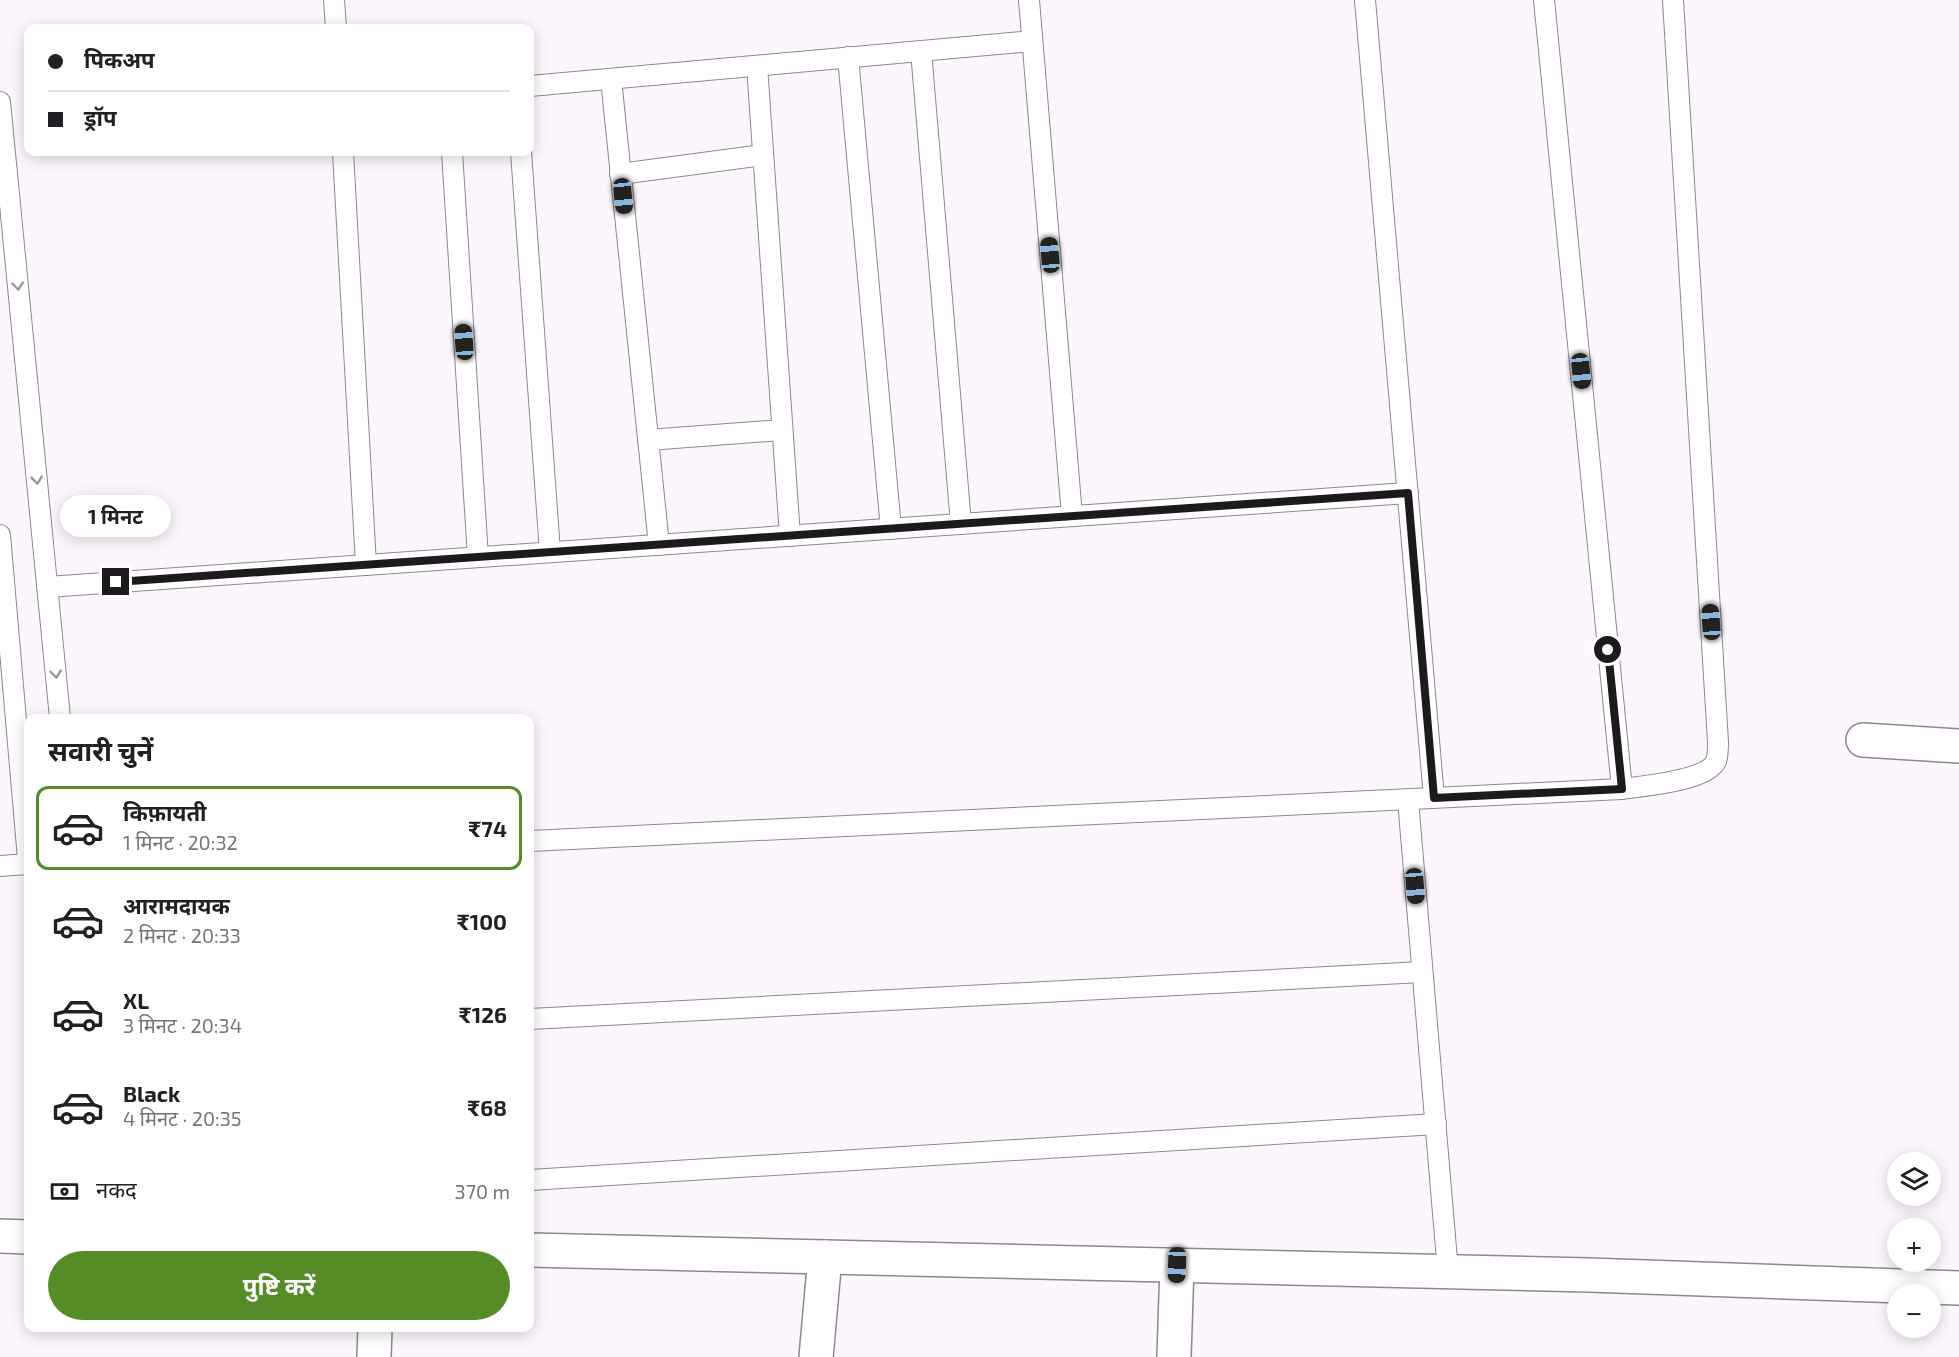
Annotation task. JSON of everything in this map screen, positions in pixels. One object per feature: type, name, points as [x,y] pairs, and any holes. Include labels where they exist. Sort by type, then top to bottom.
[{"type":"street","points":[[1863,740],[1959,746]]},
{"type":"street","points":[[0,1236],[24,1237]]},
{"type":"street","points":[[534,1250],[1448,1272],[1959,1288]]},
{"type":"street","points":[[816,1357],[825,1257]]},
{"type":"street","points":[[1174,1357],[1177,1265]]},
{"type":"street","points":[[374,1357],[375,1332]]},
{"type":"lane","points":[[334,0],[336,24]]},
{"type":"lane","points":[[1029,0],[1072,516]]},
{"type":"lane","points":[[1365,0],[1434,798]]},
{"type":"lane","points":[[1544,0],[1622,789]]},
{"type":"lane","points":[[534,841],[1622,789],[1695,776],[1707,770],[1716,761],[1718,742],[1673,0]]},
{"type":"lane","points":[[534,86],[1032,41]]},
{"type":"lane","points":[[921,51],[961,524]]},
{"type":"lane","points":[[848,57],[891,529]]},
{"type":"lane","points":[[757,66],[790,536]]},
{"type":"lane","points":[[611,79],[658,544]]},
{"type":"lane","points":[[0,102],[7,244],[60,714]]},
{"type":"lane","points":[[620,174],[763,155]]},
{"type":"lane","points":[[343,156],[366,565]]},
{"type":"lane","points":[[452,156],[478,557]]},
{"type":"lane","points":[[521,156],[550,552]]},
{"type":"lane","points":[[648,441],[782,430]]},
{"type":"lane","points":[[47,587],[1408,493]]},
{"type":"lane","points":[[0,535],[24,813]]},
{"type":"lane","points":[[1408,800],[1448,1272]]},
{"type":"lane","points":[[0,866],[24,864]]},
{"type":"lane","points":[[534,1019],[1422,972]]},
{"type":"lane","points":[[534,1180],[1436,1124]]},
{"type":"route","points":[[116,582],[1408,493],[1434,798],[1622,789],[1608,650]]}]
